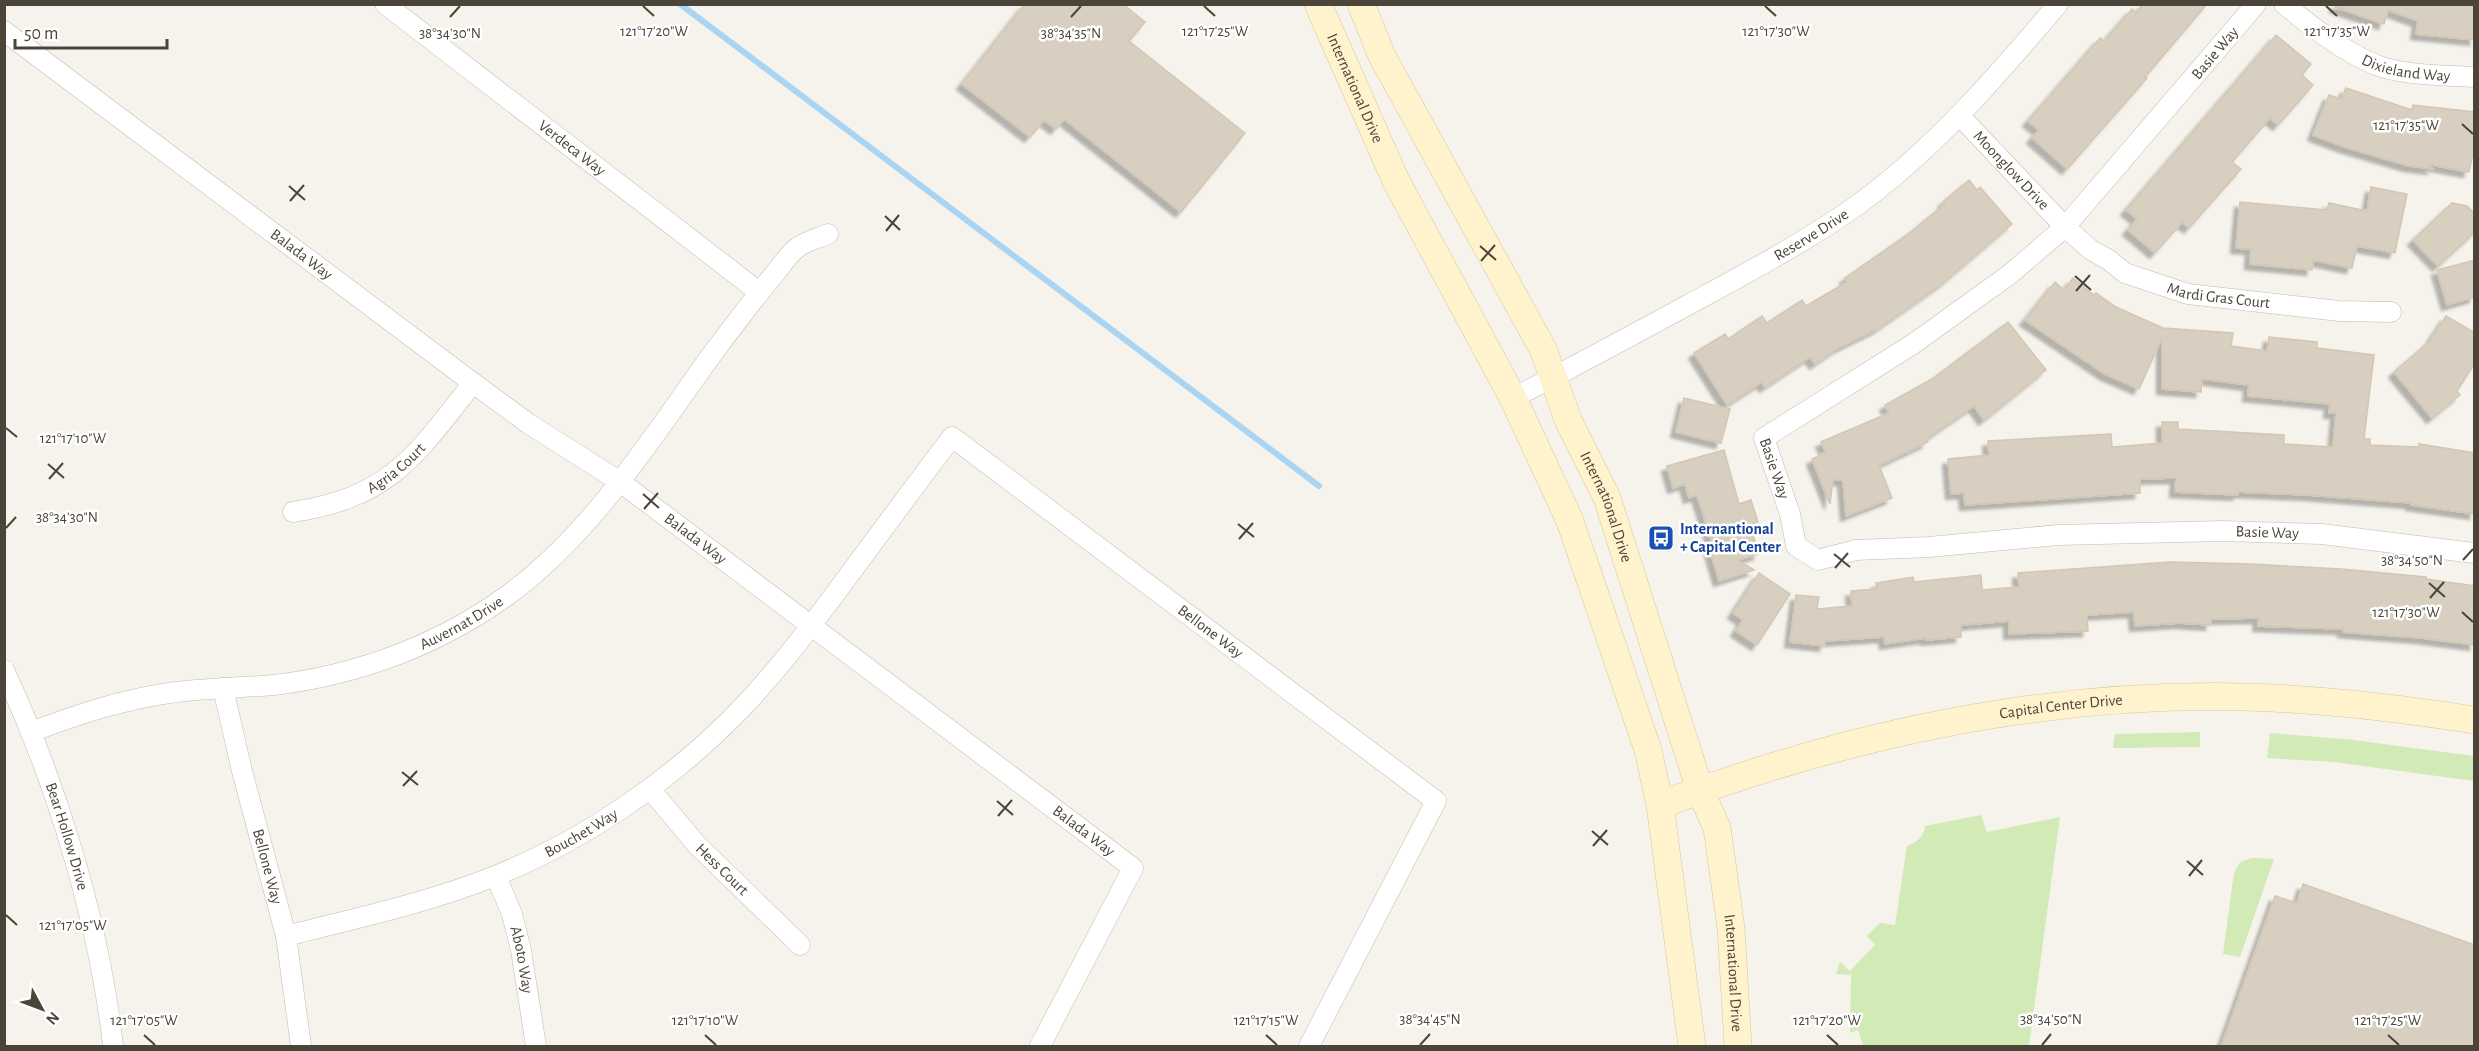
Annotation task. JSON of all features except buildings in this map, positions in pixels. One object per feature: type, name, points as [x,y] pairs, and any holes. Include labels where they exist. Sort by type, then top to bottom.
[{"type":"main road","name":"International Drive","points":[[1318,4],[1396,181],[1513,398],[1570,521],[1648,750],[1660,805],[1692,1047]]},
{"type":"main road","name":"International Drive","points":[[1360,4],[1382,56],[1544,351],[1568,420],[1607,498],[1700,790],[1717,828],[1731,928],[1738,1047]]},
{"type":"main road","name":"Capital Center Drive","points":[[1660,805],[1784,762],[1859,741],[1934,724],[2011,711],[2165,698],[2243,697],[2346,703],[2475,720]]},
{"type":"street","name":"Verdeca Way","points":[[385,4],[759,292]]},
{"type":"street","name":"Reserve Drive","points":[[1513,398],[1764,265],[1811,237],[1859,203],[1906,166],[1959,115],[2058,4]]},
{"type":"street","name":"Basie Way","points":[[2256,4],[2065,227],[2009,275],[1921,338],[1764,438],[1790,514],[1796,546],[1818,560],[1856,550],[1929,547],[2058,535],[2223,531],[2322,534],[2475,553]]},
{"type":"street","name":"Dixieland Way","points":[[2284,4],[2334,41],[2381,67],[2417,73],[2475,77]]},
{"type":"street","name":"Balada Way","points":[[4,31],[529,424],[619,481],[1133,868],[1040,1047]]},
{"type":"street","name":"Moonglow Drive","points":[[1959,115],[2065,227]]},
{"type":"street","name":"Mardi Gras Court","points":[[2065,227],[2091,250],[2109,260],[2125,273],[2188,294],[2339,311],[2391,312]]},
{"type":"street","name":"Auvernat Drive","points":[[31,732],[83,712],[120,702],[171,693],[319,678],[370,666],[419,647],[465,623],[509,594],[549,560],[619,481],[759,292],[797,247],[828,234]]},
{"type":"street","name":"Agria Court","points":[[292,512],[325,507],[348,500],[386,479],[421,449],[473,383]]},
{"type":"street","name":"Bellone Way","points":[[812,626],[952,436],[1436,801],[1309,1047]]},
{"type":"street","name":"Bouchet Way","points":[[286,936],[441,896],[496,876],[555,849],[610,817],[699,750],[732,717],[812,626]]},
{"type":"street","name":"Bear Hollow Drive","points":[[4,670],[31,732],[53,792],[78,873],[97,954],[113,1047]]},
{"type":"street","name":"Bellone Way","points":[[223,688],[242,771],[286,936],[301,1047]]},
{"type":"street","name":"Hess Court","points":[[650,789],[697,845],[800,945]]},
{"type":"street","name":"Aboto Way","points":[[496,876],[512,914],[521,950],[536,1047]]},
{"type":"green space","points":[[2200,732],[2200,747],[2113,748],[2115,734]]},
{"type":"green space","points":[[2270,733],[2353,740],[2474,756],[2474,781],[2334,762],[2267,758]]},
{"type":"green space","points":[[1981,815],[1987,832],[2060,817],[2029,1046],[1863,1046],[1858,1030],[1850,1033],[1851,975],[1836,974],[1840,962],[1850,971],[1875,945],[1867,936],[1880,923],[1895,925],[1907,846],[1919,839],[1925,826]]},
{"type":"green space","points":[[2252,858],[2274,859],[2240,957],[2223,954],[2234,873],[2240,862]]},
{"type":"waterway","points":[[680,4],[1319,486]]},
{"type":"place","name":"Internantional + Capital Center","points":[[1661,538]]}]
